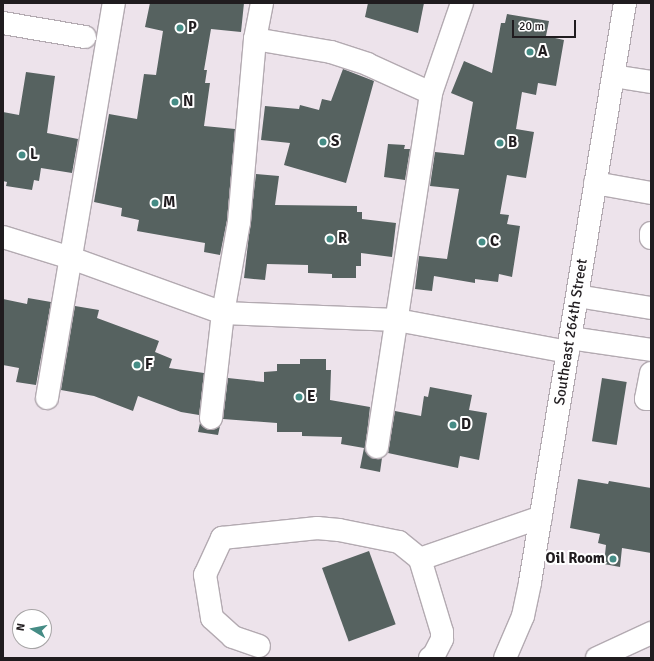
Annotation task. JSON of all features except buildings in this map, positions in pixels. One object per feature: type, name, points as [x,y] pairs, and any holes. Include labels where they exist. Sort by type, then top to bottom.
[{"type":"street","points":[[47,398],[114,3]]},
{"type":"street","points":[[211,418],[224,313],[239,222],[255,39],[262,3]]},
{"type":"street","points":[[376,447],[397,320],[431,93],[462,3]]},
{"type":"street","name":"Southeast 264th Street","points":[[505,658],[523,616],[541,518],[625,3]]},
{"type":"street","points":[[3,23],[85,37]]},
{"type":"street","points":[[255,39],[331,52],[367,64],[431,93]]},
{"type":"street","points":[[613,76],[651,82]]},
{"type":"street","points":[[596,183],[651,193]]},
{"type":"street","points":[[651,232],[651,238]]},
{"type":"street","points":[[3,237],[71,258],[224,313],[397,320],[569,345],[651,350]]},
{"type":"street","points":[[577,296],[651,308]]},
{"type":"street","points":[[651,373],[646,398],[651,399]]},
{"type":"street","points":[[420,559],[541,518]]},
{"type":"street","points":[[259,646],[233,637],[212,618],[205,575],[222,538],[317,528],[339,530],[399,542],[420,559],[442,632],[442,639],[434,655],[430,658]]},
{"type":"street","points":[[596,658],[651,632]]},
{"type":"place","name":"P","points":[[180,28]]},
{"type":"place","name":"A","points":[[530,52]]},
{"type":"place","name":"N","points":[[175,102]]},
{"type":"place","name":"S","points":[[323,142]]},
{"type":"place","name":"B","points":[[500,143]]},
{"type":"place","name":"L","points":[[22,155]]},
{"type":"place","name":"M","points":[[155,203]]},
{"type":"place","name":"R","points":[[330,239]]},
{"type":"place","name":"C","points":[[482,242]]},
{"type":"place","name":"F","points":[[137,365]]},
{"type":"place","name":"E","points":[[299,397]]},
{"type":"place","name":"D","points":[[453,425]]},
{"type":"place","name":"Oil Room","points":[[613,559]]}]
